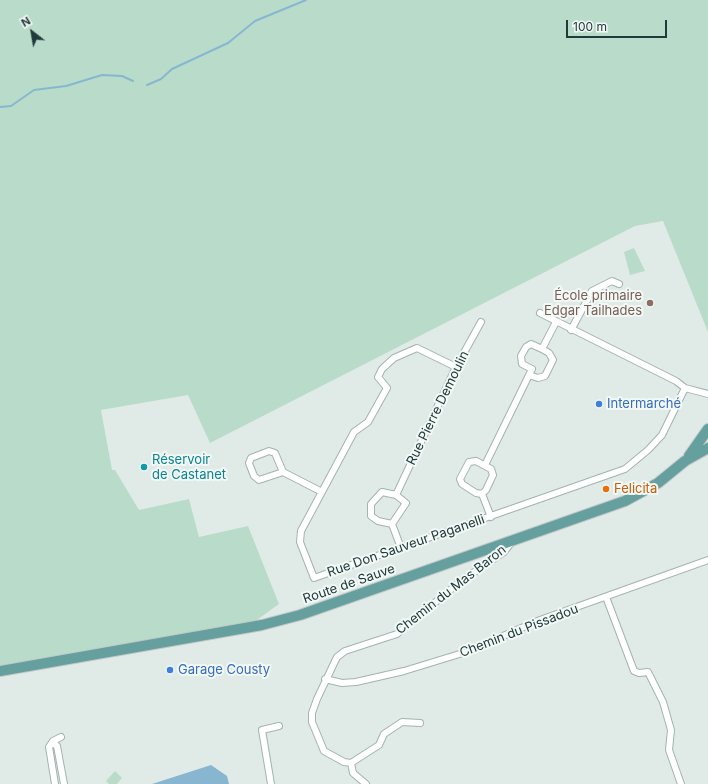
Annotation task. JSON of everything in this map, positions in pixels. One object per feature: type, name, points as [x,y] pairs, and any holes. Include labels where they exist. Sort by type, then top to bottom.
[{"type":"main road","name":"Route de Sauve","points":[[686,460],[708,429]]},
{"type":"main road","name":"Route de Sauve","points":[[0,671],[262,625],[300,614],[625,501],[658,483],[686,460],[708,448]]},
{"type":"street","points":[[571,330],[592,291],[612,281],[619,284]]},
{"type":"street","points":[[540,313],[571,330],[676,381],[685,388],[707,396]]},
{"type":"street","name":"Rue Pierre Demoulin","points":[[396,495],[456,367],[481,322]]},
{"type":"street","points":[[542,349],[556,322]]},
{"type":"street","points":[[485,465],[529,375],[532,369],[522,364],[521,356],[526,347],[531,344],[549,353],[553,360],[545,376],[538,378],[529,375]]},
{"type":"street","name":"Rue Don Sauveur Paganelli","points":[[456,367],[417,348],[394,358],[382,368],[378,377],[387,388],[368,422],[354,432],[302,531],[300,542],[314,578],[625,469],[648,450],[662,435],[685,388]]},
{"type":"street","points":[[283,472],[259,480],[254,476],[249,463],[251,458],[269,451],[275,453],[283,472],[322,492]]},
{"type":"street","points":[[476,460],[491,469],[493,475],[486,490],[482,494],[476,493],[462,484],[460,479],[469,462],[476,460]]},
{"type":"street","points":[[382,492],[396,495],[406,503],[392,524],[378,521],[371,516],[371,504],[382,492]]},
{"type":"street","points":[[482,494],[491,517]]},
{"type":"street","points":[[392,524],[401,548]]},
{"type":"street","name":"Chemin du Mas Baron","points":[[351,763],[344,762],[324,751],[312,722],[312,713],[325,679],[337,657],[345,651],[397,634],[461,581],[504,552],[512,541]]},
{"type":"street","name":"Chemin du Pissadou","points":[[325,679],[342,683],[356,682],[404,671],[466,652],[540,620],[708,560]]},
{"type":"street","points":[[606,597],[634,671],[639,674],[648,672],[663,702],[671,730],[669,750],[681,784]]},
{"type":"street","points":[[366,784],[354,773],[351,763],[379,745],[384,734],[402,722],[420,723]]},
{"type":"street","points":[[270,784],[262,730],[280,726]]},
{"type":"street","points":[[56,784],[49,748],[53,741],[61,737]]},
{"type":"street","points":[[53,743],[57,746],[64,784]]},
{"type":"green space","points":[[0,0],[708,0],[708,332],[663,221],[635,226],[210,443],[188,395],[101,410],[112,470],[115,470],[139,510],[189,499],[199,537],[248,526],[279,604],[254,622],[0,666]]},
{"type":"green space","points":[[634,248],[645,271],[630,275],[624,252]]},
{"type":"green space","points":[[115,771],[122,778],[117,784],[109,784],[106,781]]},
{"type":"water","points":[[211,765],[227,776],[229,784],[152,784]]},
{"type":"waterway","points":[[147,85],[161,79],[172,69],[228,43],[255,21],[306,0]]},
{"type":"waterway","points":[[0,107],[11,106],[34,90],[66,86],[102,75],[122,76],[133,81]]},
{"type":"place","name":"École primaire Edgar Tailhades","points":[[650,303]]},
{"type":"place","name":"Intermarché","points":[[599,404]]},
{"type":"place","name":"Réservoir de Castanet","points":[[144,467]]},
{"type":"place","name":"Felicita","points":[[606,489]]},
{"type":"place","name":"Garage Cousty","points":[[170,670]]}]
